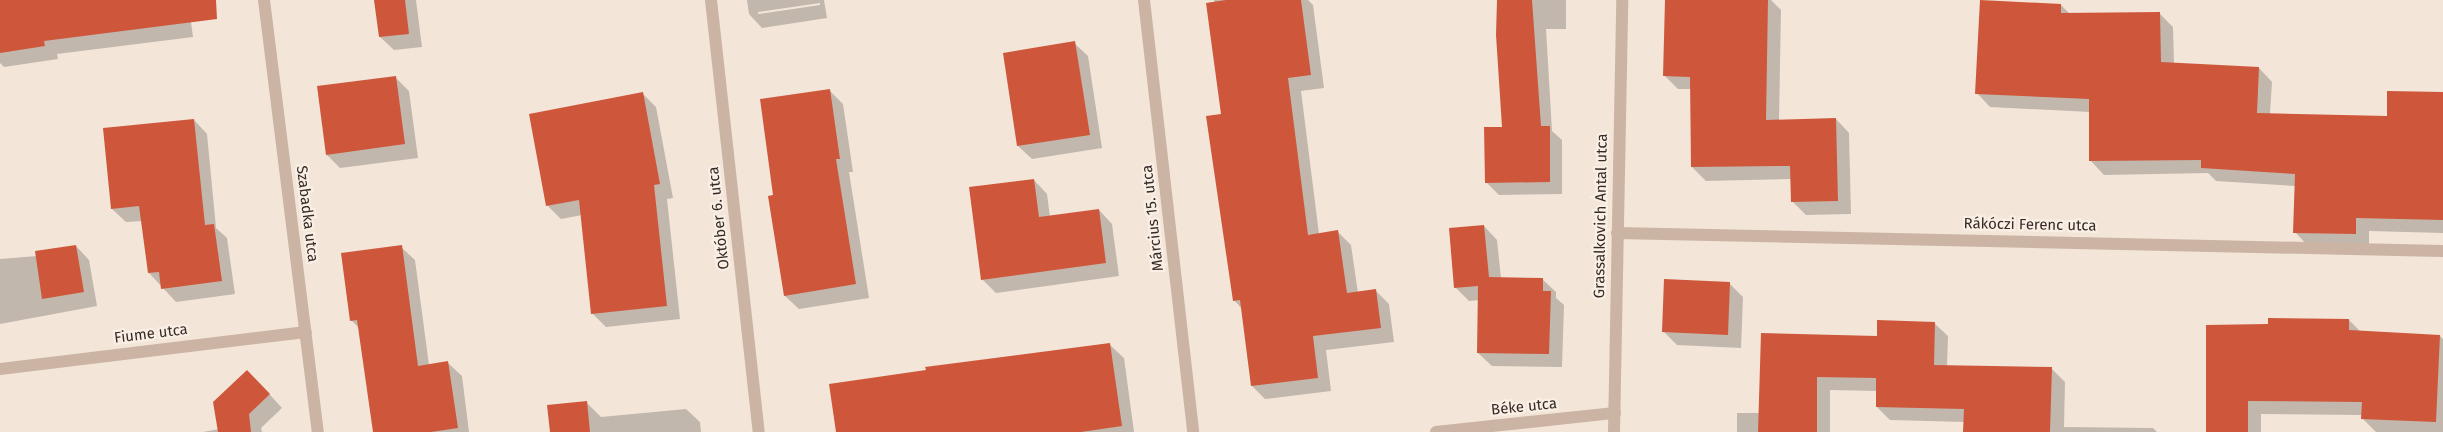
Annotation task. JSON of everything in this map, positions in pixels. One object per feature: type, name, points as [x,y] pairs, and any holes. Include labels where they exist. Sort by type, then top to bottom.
[{"type":"street","name":"Szabadka utca","points":[[264,0],[318,432]]},
{"type":"street","name":"Október 6. utca","points":[[710,0],[759,432]]},
{"type":"street","name":"Március 15. utca","points":[[1144,0],[1193,432]]},
{"type":"street","name":"Grassalkovich Antal utca","points":[[1614,432],[1622,0]]},
{"type":"street","name":"Rákóczi Ferenc utca","points":[[1617,233],[2443,251]]},
{"type":"street","name":"Fiume utca","points":[[0,369],[306,332]]},
{"type":"street","name":"Béke utca","points":[[1436,432],[1615,414]]},
{"type":"building","points":[[0,0],[216,0],[217,19],[44,41],[45,46],[0,53]]},
{"type":"building","points":[[374,0],[405,0],[409,34],[379,37]]},
{"type":"building","points":[[1226,0],[1301,0],[1311,75],[1288,78],[1308,235],[1338,230],[1347,293],[1376,289],[1381,328],[1313,336],[1318,378],[1251,386],[1240,300],[1233,301],[1206,116],[1221,114],[1206,3]]},
{"type":"building","points":[[1497,0],[1532,0],[1541,126],[1550,126],[1550,182],[1485,183],[1484,127],[1502,127],[1496,35]]},
{"type":"building","points":[[1665,0],[1768,0],[1766,120],[1836,118],[1838,201],[1791,202],[1790,166],[1691,167],[1690,77],[1663,76]]},
{"type":"building","points":[[1980,0],[2061,4],[2061,13],[2160,12],[2161,62],[2259,67],[2257,113],[2387,116],[2387,91],[2443,92],[2443,220],[2356,218],[2356,234],[2293,233],[2295,174],[2201,168],[2201,160],[2089,161],[2089,99],[1975,94]]},
{"type":"building","points":[[1075,41],[1090,135],[1017,146],[1003,53]]},
{"type":"building","points":[[396,76],[405,144],[326,155],[317,86]]},
{"type":"building","points":[[830,89],[840,159],[836,159],[856,284],[784,296],[768,196],[773,195],[760,99]]},
{"type":"building","points":[[643,92],[660,184],[654,185],[667,306],[591,314],[579,200],[546,206],[529,114]]},
{"type":"building","points":[[194,119],[205,225],[214,224],[222,281],[161,289],[159,272],[148,273],[139,206],[111,209],[103,128]]},
{"type":"building","points":[[1034,179],[1039,217],[1099,209],[1106,263],[981,280],[969,187]]},
{"type":"building","points":[[1484,225],[1489,277],[1543,278],[1543,291],[1551,291],[1549,354],[1477,353],[1478,286],[1454,288],[1449,228]]},
{"type":"building","points":[[76,245],[84,292],[42,299],[35,251]]},
{"type":"building","points":[[402,245],[418,366],[448,361],[458,428],[431,432],[373,432],[357,320],[350,321],[341,253]]},
{"type":"building","points":[[1664,279],[1730,282],[1728,335],[1662,332]]},
{"type":"building","points":[[2268,318],[2349,319],[2349,330],[2440,335],[2436,422],[2361,419],[2362,402],[2248,401],[2248,432],[2206,432],[2206,325],[2268,324]]},
{"type":"building","points":[[1877,320],[1935,322],[1934,365],[2052,367],[2050,432],[1963,432],[1964,409],[1876,407],[1876,378],[1817,377],[1817,432],[1758,432],[1761,333],[1877,336]]},
{"type":"building","points":[[1110,343],[1122,426],[1081,432],[836,432],[829,384],[926,370],[925,367]]},
{"type":"building","points":[[247,370],[270,394],[249,414],[251,432],[218,432],[213,402]]},
{"type":"building","points":[[587,401],[590,432],[550,432],[547,405]]}]
